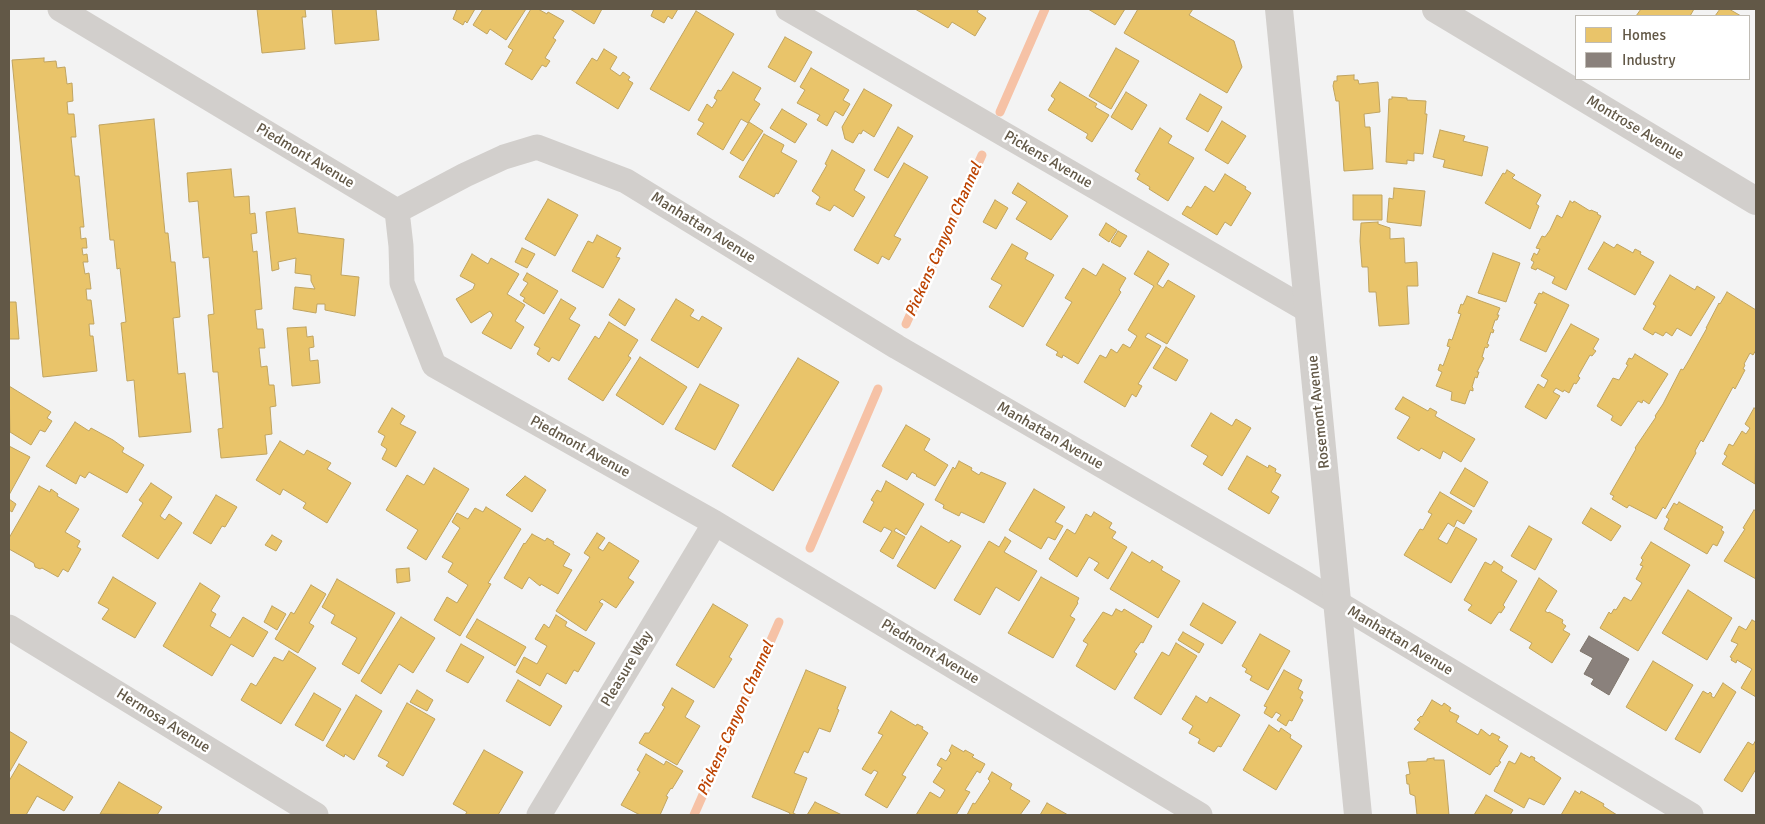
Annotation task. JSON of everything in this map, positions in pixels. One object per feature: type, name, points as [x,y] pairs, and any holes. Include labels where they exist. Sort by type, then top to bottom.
[{"type":"street","name":"Piedmont Avenue","points":[[60,9],[397,211],[401,246],[402,283],[434,365],[715,523],[1200,815]]},
{"type":"street","name":"Pickens Avenue","points":[[788,9],[1309,311]]},
{"type":"street","name":"Rosemont Avenue","points":[[1279,9],[1358,815]]},
{"type":"street","name":"Montrose Avenue","points":[[1436,9],[1756,201]]},
{"type":"street","name":"Manhattan Avenue","points":[[397,211],[465,175],[504,157],[537,147],[626,181],[896,347],[1338,604],[1691,815]]},
{"type":"street","name":"Pleasure Way","points":[[539,815],[715,523]]},
{"type":"street","name":"Hermosa Avenue","points":[[9,627],[316,815]]},
{"type":"building: Homes","points":[[257,9],[305,9],[306,17],[302,17],[305,49],[262,53]]},
{"type":"building: Homes","points":[[332,9],[376,9],[379,40],[335,44]]},
{"type":"building: Homes","points":[[457,9],[475,9],[467,23],[465,21],[463,25],[453,19]]},
{"type":"building: Homes","points":[[483,9],[526,9],[506,40],[490,29],[487,34],[473,25]]},
{"type":"building: Homes","points":[[531,9],[538,9],[547,14],[548,12],[564,21],[553,38],[556,40],[545,58],[550,61],[546,67],[542,65],[532,80],[505,64],[513,50],[508,47]]},
{"type":"building: Homes","points":[[570,9],[602,9],[594,24]]},
{"type":"building: Homes","points":[[654,9],[678,9],[672,19],[668,16],[664,23],[651,16]]},
{"type":"building: Homes","points":[[915,9],[979,9],[977,12],[986,18],[975,36],[952,22],[948,28]]},
{"type":"building: Homes","points":[[1088,9],[1125,9],[1115,25]]},
{"type":"building: Homes","points":[[1138,9],[1193,9],[1189,15],[1234,41],[1242,67],[1227,93],[1124,33]]},
{"type":"building: Homes","points":[[1641,9],[1694,9],[1691,15],[1637,15]]},
{"type":"building: Homes","points":[[1720,9],[1729,9],[1739,15],[1716,15]]},
{"type":"building: Homes","points":[[696,11],[734,34],[689,111],[650,89]]},
{"type":"building: Homes","points":[[785,37],[812,52],[795,82],[768,67]]},
{"type":"building: Homes","points":[[1116,48],[1139,61],[1111,109],[1089,96]]},
{"type":"building: Homes","points":[[604,49],[617,57],[610,69],[620,76],[623,72],[630,77],[628,80],[633,83],[618,109],[576,83],[592,58],[597,61]]},
{"type":"building: Homes","points":[[44,58],[44,62],[56,61],[57,68],[65,67],[67,84],[72,83],[73,101],[67,102],[68,114],[74,114],[76,137],[71,137],[75,176],[79,176],[84,227],[80,227],[81,239],[86,238],[87,248],[82,248],[83,255],[87,254],[88,262],[83,262],[85,274],[89,273],[91,289],[86,289],[87,300],[91,300],[94,324],[89,324],[90,336],[93,336],[97,371],[43,377],[12,60]]},
{"type":"building: Homes","points":[[811,68],[849,90],[843,100],[850,104],[843,116],[835,111],[827,126],[817,120],[820,115],[797,103],[805,90],[800,87]]},
{"type":"building: Homes","points":[[733,72],[761,88],[754,100],[760,104],[748,123],[741,119],[723,150],[697,134],[704,123],[698,120],[707,104],[712,108],[717,100],[714,98],[718,90],[721,91]]},
{"type":"building: Homes","points":[[1354,75],[1354,80],[1358,80],[1359,84],[1378,82],[1380,112],[1364,114],[1365,127],[1370,127],[1373,169],[1344,171],[1339,101],[1336,101],[1333,86],[1334,81],[1337,81],[1337,76]]},
{"type":"building: Homes","points":[[1060,82],[1097,104],[1095,107],[1109,115],[1092,142],[1086,138],[1088,134],[1048,110],[1055,99],[1051,96]]},
{"type":"building: Homes","points":[[864,89],[892,105],[874,137],[863,130],[853,143],[845,139],[842,127]]},
{"type":"building: Homes","points":[[1126,92],[1147,105],[1132,130],[1111,117]]},
{"type":"building: Homes","points":[[1200,94],[1222,107],[1208,132],[1186,119]]},
{"type":"building: Homes","points":[[1392,97],[1426,101],[1425,114],[1427,114],[1423,154],[1414,153],[1414,161],[1407,160],[1407,164],[1386,162],[1389,99],[1392,99]]},
{"type":"building: Homes","points":[[782,109],[807,124],[795,143],[770,128]]},
{"type":"building: Homes","points":[[154,119],[165,233],[168,233],[171,262],[175,262],[180,317],[173,318],[178,374],[185,373],[191,432],[139,437],[134,380],[127,381],[121,323],[126,322],[120,268],[117,269],[114,240],[110,240],[99,125]]},
{"type":"building: Homes","points":[[1222,121],[1246,136],[1228,164],[1205,150]]},
{"type":"building: Homes","points":[[749,122],[763,131],[743,161],[730,153]]},
{"type":"building: Homes","points":[[898,127],[913,136],[888,178],[874,170]]},
{"type":"building: Homes","points":[[1160,128],[1172,136],[1168,143],[1194,158],[1168,201],[1137,179],[1140,174],[1135,171]]},
{"type":"building: Homes","points":[[1440,130],[1465,136],[1463,141],[1488,147],[1482,176],[1443,167],[1445,160],[1433,157]]},
{"type":"building: Homes","points":[[764,134],[784,145],[781,152],[797,161],[778,194],[776,193],[774,197],[739,177]]},
{"type":"building: Homes","points":[[832,150],[865,170],[854,190],[865,197],[853,217],[834,205],[830,211],[816,204],[820,197],[812,191],[827,165],[825,164]]},
{"type":"building: Homes","points":[[904,163],[928,177],[894,236],[901,239],[889,260],[882,256],[878,264],[854,250]]},
{"type":"building: Homes","points":[[231,169],[234,197],[249,196],[250,214],[255,213],[257,233],[251,234],[253,252],[257,251],[262,309],[255,310],[257,329],[263,329],[265,348],[259,348],[261,367],[267,366],[269,385],[274,385],[276,406],[270,407],[272,434],[265,435],[267,454],[221,458],[218,429],[223,428],[218,372],[213,372],[208,315],[214,314],[209,257],[203,258],[198,201],[189,202],[187,173]]},
{"type":"building: Homes","points":[[1507,170],[1515,175],[1512,178],[1541,195],[1536,204],[1539,206],[1530,229],[1485,203],[1503,173],[1505,174]]},
{"type":"building: Homes","points":[[1225,174],[1246,187],[1245,189],[1251,193],[1231,226],[1225,222],[1217,235],[1182,214],[1187,206],[1191,208],[1205,186],[1214,192]]},
{"type":"building: Homes","points":[[1018,183],[1068,216],[1051,240],[1016,219],[1027,202],[1012,193]]},
{"type":"building: Homes","points":[[1394,188],[1425,191],[1421,226],[1387,222],[1389,198],[1393,199]]},
{"type":"building: Homes","points":[[1353,195],[1382,195],[1382,220],[1353,220]]},
{"type":"building: Homes","points":[[548,199],[578,215],[555,256],[525,239]]},
{"type":"building: Homes","points":[[995,200],[1008,208],[996,229],[983,222]]},
{"type":"building: Homes","points":[[1570,201],[1573,203],[1574,201],[1601,216],[1566,290],[1552,283],[1555,277],[1537,268],[1536,270],[1531,268],[1534,262],[1531,260],[1534,253],[1537,255],[1540,249],[1536,248],[1542,236],[1545,237],[1550,230],[1557,215],[1562,218]]},
{"type":"building: Homes","points":[[295,208],[298,233],[344,239],[341,275],[359,277],[355,316],[325,310],[325,304],[317,304],[316,313],[293,309],[295,287],[315,289],[311,281],[311,275],[295,273],[296,258],[278,262],[279,269],[272,271],[266,212]]},
{"type":"building: Homes","points":[[1378,222],[1378,224],[1390,228],[1390,239],[1404,238],[1405,263],[1417,262],[1418,286],[1407,286],[1409,324],[1379,326],[1376,292],[1369,292],[1368,267],[1362,267],[1360,241],[1361,223]]},
{"type":"building: Homes","points":[[1106,223],[1117,230],[1109,242],[1099,235]]},
{"type":"building: Homes","points":[[1118,231],[1127,236],[1120,247],[1111,242]]},
{"type":"building: Homes","points":[[597,235],[621,248],[616,257],[620,258],[603,288],[572,271],[588,241],[593,243]]},
{"type":"building: Homes","points":[[1604,242],[1614,248],[1617,244],[1633,253],[1635,249],[1654,262],[1635,295],[1588,269]]},
{"type":"building: Homes","points":[[1012,244],[1028,253],[1025,259],[1054,275],[1023,327],[989,307],[1002,285],[991,279]]},
{"type":"building: Homes","points":[[522,248],[535,254],[527,268],[515,262]]},
{"type":"building: Homes","points":[[1148,251],[1169,264],[1157,284],[1163,288],[1168,280],[1195,296],[1167,344],[1148,333],[1145,337],[1161,346],[1138,384],[1142,386],[1136,397],[1132,394],[1125,407],[1084,382],[1100,355],[1106,358],[1111,349],[1117,353],[1123,344],[1130,348],[1137,336],[1128,330],[1154,286],[1134,274]]},
{"type":"building: Homes","points":[[1493,253],[1520,263],[1506,302],[1478,293]]},
{"type":"building: Homes","points":[[472,254],[488,264],[491,258],[519,274],[507,294],[525,305],[515,321],[524,327],[511,349],[482,333],[493,315],[490,311],[471,323],[456,299],[473,289],[475,284],[460,276]]},
{"type":"building: Homes","points":[[1103,264],[1126,278],[1119,290],[1121,292],[1078,364],[1063,355],[1062,358],[1056,355],[1058,352],[1046,345],[1072,302],[1065,298],[1083,268],[1096,276]]},
{"type":"building: Homes","points":[[527,273],[558,291],[544,314],[523,301],[525,298],[520,295],[528,283],[523,280]]},
{"type":"building: Homes","points":[[1670,275],[1695,290],[1697,286],[1715,297],[1691,336],[1677,328],[1672,336],[1666,332],[1663,336],[1655,332],[1653,335],[1643,329],[1656,306],[1653,304]]},
{"type":"building: Homes","points":[[1543,292],[1569,305],[1546,352],[1520,340],[1537,304],[1534,303],[1539,293],[1542,294]]},
{"type":"building: Homes","points":[[1727,292],[1756,310],[1756,350],[1753,355],[1750,353],[1744,364],[1743,369],[1745,370],[1735,389],[1733,387],[1703,442],[1701,440],[1695,451],[1696,453],[1665,509],[1663,507],[1656,519],[1629,505],[1627,508],[1612,499],[1614,496],[1610,494]]},
{"type":"building: Homes","points":[[1467,296],[1500,308],[1497,315],[1499,315],[1492,329],[1494,330],[1493,333],[1491,332],[1487,344],[1489,345],[1487,348],[1485,347],[1482,357],[1484,358],[1477,372],[1479,372],[1477,378],[1475,377],[1472,387],[1473,391],[1470,390],[1465,404],[1451,400],[1452,392],[1436,386],[1442,372],[1438,370],[1440,364],[1443,366],[1450,347],[1447,346],[1449,339],[1452,340],[1461,314],[1458,313],[1461,304],[1463,305]]},
{"type":"building: Homes","points":[[561,299],[576,308],[569,319],[580,325],[559,361],[552,357],[549,362],[537,354],[540,348],[534,345]]},
{"type":"building: Homes","points":[[619,299],[635,309],[625,326],[609,315]]},
{"type":"building: Homes","points":[[676,299],[694,310],[690,316],[699,321],[702,316],[722,328],[698,368],[651,340]]},
{"type":"building: Homes","points":[[9,302],[16,302],[19,339],[9,339]]},
{"type":"building: Homes","points":[[609,322],[638,340],[628,356],[631,358],[603,401],[568,379],[595,336],[599,339]]},
{"type":"building: Homes","points":[[1571,324],[1599,339],[1593,349],[1596,351],[1592,356],[1590,355],[1578,376],[1580,378],[1576,384],[1574,383],[1569,393],[1556,388],[1553,392],[1560,396],[1546,419],[1525,407],[1538,384],[1544,388],[1548,380],[1541,376]]},
{"type":"building: Homes","points":[[306,327],[307,337],[313,336],[314,347],[309,348],[310,361],[318,360],[320,383],[292,386],[287,328]]},
{"type":"building: Homes","points":[[1166,347],[1188,360],[1176,381],[1153,368]]},
{"type":"building: Homes","points":[[1635,354],[1668,374],[1649,404],[1643,400],[1642,403],[1638,401],[1621,426],[1611,420],[1613,416],[1597,406],[1613,378],[1619,380],[1628,365],[1626,364],[1629,358],[1632,359]]},
{"type":"building: Homes","points":[[640,357],[687,387],[663,425],[616,395]]},
{"type":"building: Homes","points":[[798,358],[839,382],[773,491],[732,466]]},
{"type":"building: Homes","points":[[700,384],[739,405],[715,450],[675,429]]},
{"type":"building: Homes","points":[[9,386],[51,412],[47,418],[52,421],[45,432],[40,430],[31,445],[10,432]]},
{"type":"building: Homes","points":[[1403,397],[1428,411],[1430,408],[1437,412],[1435,416],[1475,439],[1461,462],[1443,451],[1440,459],[1421,448],[1419,451],[1397,438],[1410,417],[1395,409]]},
{"type":"building: Homes","points":[[392,408],[405,416],[400,424],[416,432],[396,467],[382,459],[387,449],[381,445],[385,436],[378,432]]},
{"type":"building: Homes","points":[[1754,408],[1756,409],[1755,484],[1722,464],[1727,456],[1724,454],[1729,444],[1733,446],[1742,431],[1746,434],[1750,428],[1745,424]]},
{"type":"building: Homes","points":[[1211,413],[1232,426],[1236,419],[1251,428],[1222,476],[1203,464],[1208,456],[1191,446]]},
{"type":"building: Homes","points":[[75,422],[89,431],[91,428],[113,440],[124,448],[122,452],[144,465],[127,493],[89,472],[85,478],[80,475],[76,484],[46,466]]},
{"type":"building: Homes","points":[[906,425],[930,439],[924,450],[948,465],[935,486],[912,472],[907,480],[882,466]]},
{"type":"building: Homes","points":[[280,441],[304,455],[307,450],[331,463],[327,469],[351,483],[327,523],[303,508],[306,503],[283,489],[280,495],[256,480]]},
{"type":"building: Homes","points":[[9,446],[30,457],[9,495]]},
{"type":"building: Homes","points":[[1247,456],[1268,468],[1269,465],[1276,469],[1275,472],[1281,475],[1271,492],[1279,497],[1269,514],[1228,489]]},
{"type":"building: Homes","points":[[959,461],[972,468],[971,470],[979,475],[981,472],[1006,483],[984,523],[961,512],[959,516],[943,508],[944,505],[935,500],[953,467],[955,469]]},
{"type":"building: Homes","points":[[434,468],[469,489],[426,560],[407,548],[418,530],[386,510],[407,475],[424,485]]},
{"type":"building: Homes","points":[[1465,468],[1488,482],[1474,507],[1450,493]]},
{"type":"building: Homes","points":[[525,476],[546,490],[532,512],[506,495]]},
{"type":"building: Homes","points":[[886,481],[924,504],[906,535],[896,528],[894,531],[905,537],[893,559],[880,551],[892,531],[884,527],[881,532],[863,522],[874,502],[871,500],[877,490],[881,492]]},
{"type":"building: Homes","points":[[151,483],[172,497],[160,516],[165,520],[169,514],[182,523],[158,559],[122,536],[143,503],[139,500]]},
{"type":"building: Homes","points":[[39,486],[50,492],[51,489],[58,494],[57,496],[79,509],[65,532],[80,541],[77,547],[81,549],[68,572],[63,569],[58,577],[42,568],[35,567],[34,563],[9,549],[9,538]]},
{"type":"building: Homes","points":[[1034,489],[1065,507],[1055,522],[1063,526],[1055,540],[1048,537],[1041,549],[1009,530]]},
{"type":"building: Homes","points":[[1440,492],[1472,511],[1464,524],[1457,520],[1454,527],[1448,523],[1438,539],[1447,544],[1456,527],[1477,539],[1451,583],[1404,555],[1420,529],[1423,530],[1432,514],[1428,512]]},
{"type":"building: Homes","points":[[216,495],[237,507],[225,527],[222,526],[211,544],[193,533]]},
{"type":"building: Homes","points":[[9,499],[16,504],[12,512],[9,510]]},
{"type":"building: Homes","points":[[1679,502],[1723,527],[1721,530],[1724,532],[1717,546],[1713,544],[1707,554],[1664,529],[1669,519],[1666,517],[1674,503],[1677,505]]},
{"type":"building: Homes","points":[[486,507],[521,529],[488,583],[491,584],[460,636],[434,620],[447,597],[457,603],[468,585],[448,572],[453,563],[442,557],[460,528],[452,522],[457,513],[468,519],[475,508],[483,512]]},
{"type":"building: Homes","points":[[1591,508],[1621,526],[1611,541],[1582,523]]},
{"type":"building: Homes","points":[[1754,510],[1756,511],[1756,579],[1724,561],[1745,529],[1743,528]]},
{"type":"building: Homes","points":[[1094,512],[1112,523],[1109,528],[1116,532],[1112,538],[1127,547],[1108,579],[1094,570],[1099,563],[1089,557],[1077,577],[1049,559],[1067,529],[1075,534],[1086,514],[1091,517]]},
{"type":"building: Homes","points":[[921,526],[949,543],[951,540],[961,546],[935,589],[897,566]]},
{"type":"building: Homes","points":[[1529,526],[1552,539],[1535,570],[1511,556]]},
{"type":"building: Homes","points":[[597,533],[605,538],[598,548],[603,551],[609,542],[639,561],[628,578],[634,582],[616,608],[602,599],[599,602],[603,604],[586,631],[556,611],[590,557],[584,553]]},
{"type":"building: Homes","points":[[532,534],[545,541],[547,538],[570,554],[563,566],[572,570],[558,594],[541,584],[540,586],[529,577],[522,589],[504,578],[524,543]]},
{"type":"building: Homes","points":[[272,535],[282,541],[276,551],[265,545]]},
{"type":"building: Homes","points":[[1005,537],[1011,541],[1004,552],[1037,571],[1019,601],[996,587],[980,615],[954,600],[989,541],[999,547]]},
{"type":"building: Homes","points":[[1651,542],[1690,565],[1638,651],[1600,628],[1609,612],[1611,614],[1614,609],[1616,610],[1624,597],[1631,601],[1642,583],[1636,579],[1643,566],[1640,565],[1643,560],[1641,558]]},
{"type":"building: Homes","points":[[1132,552],[1150,563],[1152,560],[1163,567],[1161,570],[1180,581],[1158,618],[1110,589]]},
{"type":"building: Homes","points":[[1494,561],[1503,567],[1501,571],[1517,581],[1503,605],[1505,607],[1491,624],[1468,610],[1472,605],[1464,600],[1485,562],[1491,565]]},
{"type":"building: Homes","points":[[409,568],[410,581],[397,583],[396,569]]},
{"type":"building: Homes","points":[[113,577],[156,603],[135,638],[102,619],[109,609],[98,603]]},
{"type":"building: Homes","points":[[1041,577],[1079,598],[1070,616],[1075,619],[1053,658],[1008,633]]},
{"type":"building: Homes","points":[[1539,578],[1557,591],[1545,611],[1563,620],[1562,623],[1566,626],[1563,630],[1570,634],[1552,663],[1529,648],[1532,643],[1510,630]]},
{"type":"building: Homes","points":[[337,579],[395,613],[359,674],[342,664],[357,638],[331,623],[335,615],[322,607]]},
{"type":"building: Homes","points":[[200,583],[220,596],[211,611],[216,614],[210,626],[230,638],[243,617],[268,632],[253,657],[231,644],[212,676],[163,646]]},
{"type":"building: Homes","points":[[311,585],[326,594],[309,623],[314,626],[298,653],[275,639],[291,612],[294,614]]},
{"type":"building: Homes","points":[[1688,590],[1732,618],[1707,660],[1662,633]]},
{"type":"building: Homes","points":[[1203,603],[1236,622],[1222,644],[1190,625]]},
{"type":"building: Homes","points":[[713,604],[748,625],[729,657],[732,659],[714,688],[676,665]]},
{"type":"building: Homes","points":[[272,606],[286,614],[277,630],[264,622]]},
{"type":"building: Homes","points":[[1116,609],[1122,612],[1124,609],[1152,626],[1143,643],[1141,642],[1134,652],[1137,654],[1115,690],[1076,666],[1088,644],[1083,641],[1103,612],[1112,616]]},
{"type":"building: Homes","points":[[556,615],[567,622],[565,626],[595,643],[578,672],[574,670],[566,684],[547,673],[540,686],[516,672],[524,657],[537,664],[547,646],[535,639],[544,624],[549,628]]},
{"type":"building: Homes","points":[[401,617],[435,638],[413,673],[399,664],[381,694],[361,681]]},
{"type":"building: Homes","points":[[477,619],[526,647],[515,666],[466,637]]},
{"type":"building: Homes","points":[[1752,620],[1756,622],[1756,697],[1741,688],[1752,669],[1737,660],[1736,663],[1730,657],[1738,644],[1731,641],[1739,626],[1746,630]]},
{"type":"building: Homes","points":[[1183,632],[1204,644],[1199,653],[1178,640]]},
{"type":"building: Homes","points":[[1260,634],[1290,651],[1268,690],[1250,680],[1252,676],[1245,672],[1247,669],[1242,666]]},
{"type":"building: Homes","points":[[1176,643],[1197,656],[1161,715],[1134,698],[1162,652],[1169,656]]},
{"type":"building: Homes","points":[[461,644],[484,657],[468,683],[446,671]]},
{"type":"building: Homes","points":[[289,651],[316,668],[281,724],[241,700],[251,683],[256,686],[274,657],[283,661]]},
{"type":"building: Homes","points":[[1653,661],[1693,685],[1666,731],[1626,707]]},
{"type":"building: Homes","points":[[806,670],[846,687],[830,732],[819,728],[808,753],[804,751],[794,773],[807,778],[793,813],[797,815],[789,815],[790,813],[752,797]]},
{"type":"building: Homes","points":[[1284,670],[1302,680],[1298,689],[1303,692],[1300,698],[1303,700],[1292,721],[1289,720],[1286,726],[1277,720],[1281,715],[1276,712],[1272,718],[1264,713],[1267,707],[1264,706]]},
{"type":"building: Homes","points":[[518,680],[562,706],[550,726],[506,701]]},
{"type":"building: Homes","points":[[1723,683],[1736,692],[1700,753],[1675,739],[1703,691],[1708,694],[1710,692],[1714,698]]},
{"type":"building: Homes","points":[[672,688],[694,701],[685,717],[700,726],[677,765],[639,743],[645,733],[649,733],[665,707],[662,705]]},
{"type":"building: Homes","points":[[417,690],[433,700],[427,711],[410,702]]},
{"type":"building: Homes","points":[[314,693],[341,709],[323,741],[295,725]]},
{"type":"building: Homes","points":[[356,695],[382,711],[354,760],[345,754],[344,757],[326,746]]},
{"type":"building: Homes","points":[[1196,696],[1207,703],[1210,697],[1240,715],[1221,747],[1218,746],[1214,752],[1198,743],[1200,739],[1189,733],[1193,726],[1182,719]]},
{"type":"building: Homes","points":[[1432,700],[1442,706],[1444,703],[1451,708],[1449,711],[1459,716],[1456,722],[1478,735],[1481,729],[1490,736],[1492,733],[1500,737],[1498,740],[1508,746],[1499,761],[1501,762],[1490,775],[1414,729],[1420,722],[1417,720],[1422,717]]},
{"type":"building: Homes","points":[[407,703],[435,719],[403,776],[386,766],[389,762],[378,756]]},
{"type":"building: Homes","points":[[891,711],[916,726],[917,724],[923,727],[922,729],[928,733],[902,775],[906,777],[887,808],[865,795],[878,772],[874,770],[871,774],[862,769],[883,735],[878,733]]},
{"type":"building: Homes","points":[[1269,725],[1279,732],[1281,728],[1291,735],[1290,738],[1302,746],[1276,790],[1243,770]]},
{"type":"building: Homes","points":[[9,731],[27,742],[9,773]]},
{"type":"building: Homes","points":[[1756,740],[1756,769],[1742,792],[1724,780],[1748,742],[1753,745]]},
{"type":"building: Homes","points":[[952,745],[974,755],[972,757],[985,764],[980,773],[977,771],[965,790],[970,792],[956,815],[916,815],[930,792],[940,798],[945,790],[933,782],[942,768],[937,765],[941,758],[946,761],[951,753],[949,751]]},
{"type":"building: Homes","points":[[484,750],[523,772],[498,815],[465,815],[467,812],[453,804]]},
{"type":"building: Homes","points":[[1521,753],[1530,758],[1531,756],[1535,758],[1534,760],[1561,778],[1544,805],[1529,798],[1524,808],[1494,791],[1509,761],[1515,764]]},
{"type":"building: Homes","points":[[646,754],[664,765],[666,761],[683,771],[666,796],[668,797],[660,815],[640,815],[621,805],[640,772],[637,770]]},
{"type":"building: Homes","points":[[1434,758],[1434,760],[1444,760],[1449,815],[1417,815],[1415,796],[1410,794],[1409,784],[1407,784],[1406,775],[1410,774],[1408,762],[1427,761],[1427,759]]},
{"type":"building: Homes","points":[[19,764],[73,797],[64,811],[37,796],[26,815],[9,815],[9,781]]},
{"type":"building: Homes","points":[[992,772],[1012,784],[1010,789],[1030,801],[1020,815],[967,815],[973,803],[975,804],[990,781],[988,779]]},
{"type":"building: Homes","points":[[119,782],[162,807],[157,815],[100,814]]},
{"type":"building: Homes","points":[[1575,791],[1580,794],[1581,791],[1604,804],[1603,806],[1617,815],[1561,815]]},
{"type":"building: Homes","points":[[1486,795],[1513,810],[1510,815],[1474,815]]},
{"type":"building: Homes","points":[[815,802],[842,815],[807,815]]},
{"type":"building: Homes","points":[[1047,803],[1068,815],[1040,815]]},
{"type":"building: Industry","points":[[1589,636],[1629,659],[1609,695],[1591,684],[1594,679],[1584,674],[1593,658],[1580,651]]},
{"type":"waterway","name":"Pickens Canyon Channel","points":[[1000,112],[1045,9]]},
{"type":"waterway","name":"Pickens Canyon Channel","points":[[906,324],[982,155]]},
{"type":"waterway","name":"Pickens Canyon Channel","points":[[810,548],[878,389]]},
{"type":"waterway","name":"Pickens Canyon Channel","points":[[694,815],[779,622]]}]
